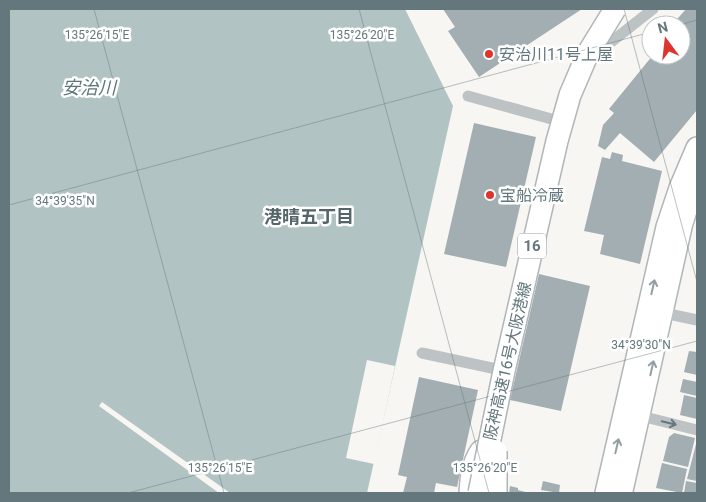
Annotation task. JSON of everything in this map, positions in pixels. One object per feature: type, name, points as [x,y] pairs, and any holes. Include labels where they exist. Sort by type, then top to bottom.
[{"type":"highway","name":"阪神高速16号大阪港線","points":[[480,493],[481,451],[490,379],[548,140],[562,94],[582,50],[605,9]]},
{"type":"highway","name":"阪神高速16号大阪港線","points":[[480,493],[502,371],[544,190],[570,95],[588,53],[616,9]]},
{"type":"highway","points":[[606,493],[667,226],[694,153]]},
{"type":"highway","points":[[496,493],[498,430],[491,423],[492,408],[512,305],[519,257]]},
{"type":"highway","points":[[465,493],[473,455],[502,371]]},
{"type":"highway","name":"16","points":[[470,493],[475,460],[481,451]]},
{"type":"street","points":[[489,493],[502,371],[555,120],[576,78],[638,13],[653,9]]},
{"type":"street","points":[[468,96],[555,120]]},
{"type":"street","points":[[624,493],[684,224],[697,184]]},
{"type":"street","points":[[664,313],[697,320]]},
{"type":"street","points":[[422,353],[502,371]]},
{"type":"street","points":[[641,416],[697,430]]},
{"type":"water","name":"安治川","points":[[9,9],[405,9],[453,106],[367,493],[9,493]]},
{"type":"pier","points":[[367,360],[395,366],[374,464],[346,458]]},
{"type":"pier","points":[[102,402],[230,493],[219,493],[99,406]]},
{"type":"building","name":"安治川11号上屋","points":[[443,9],[582,9],[479,77],[448,31],[455,27]]},
{"type":"building","points":[[686,9],[697,9],[697,110],[654,162],[620,133],[605,150],[598,146],[603,125],[614,113],[609,109],[645,65],[691,65],[691,15],[681,15]]},
{"type":"building","name":"宝船冷蔵","points":[[474,123],[536,137],[506,267],[444,254]]},
{"type":"building","points":[[612,152],[623,155],[622,161],[662,171],[640,264],[600,254],[604,235],[584,231],[602,157],[610,159]]},
{"type":"building","points":[[539,274],[590,286],[561,411],[510,400]]},
{"type":"building","points":[[689,351],[697,352],[697,375],[684,372]]},
{"type":"building","points":[[419,377],[478,390],[457,487],[436,483],[434,493],[403,493],[407,477],[398,475]]},
{"type":"building","points":[[683,379],[697,382],[697,396],[680,392]]},
{"type":"building","points":[[684,395],[697,398],[697,419],[680,415]]},
{"type":"building","points":[[674,433],[695,438],[688,467],[663,461],[669,437]]},
{"type":"building","points":[[697,444],[697,481],[687,479]]},
{"type":"building","points":[[662,463],[687,469],[682,493],[656,488]]},
{"type":"building","points":[[543,481],[560,485],[559,493],[541,490]]},
{"type":"building","points":[[686,481],[697,483],[697,493],[684,493]]},
{"type":"building","points":[[510,486],[518,488],[518,490],[529,493],[509,493]]},
{"type":"place","name":"安治川11号上屋","points":[[489,54]]},
{"type":"place","name":"宝船冷蔵","points":[[490,195]]},
{"type":"district","name":"港晴五丁目","points":[[309,217]]}]
